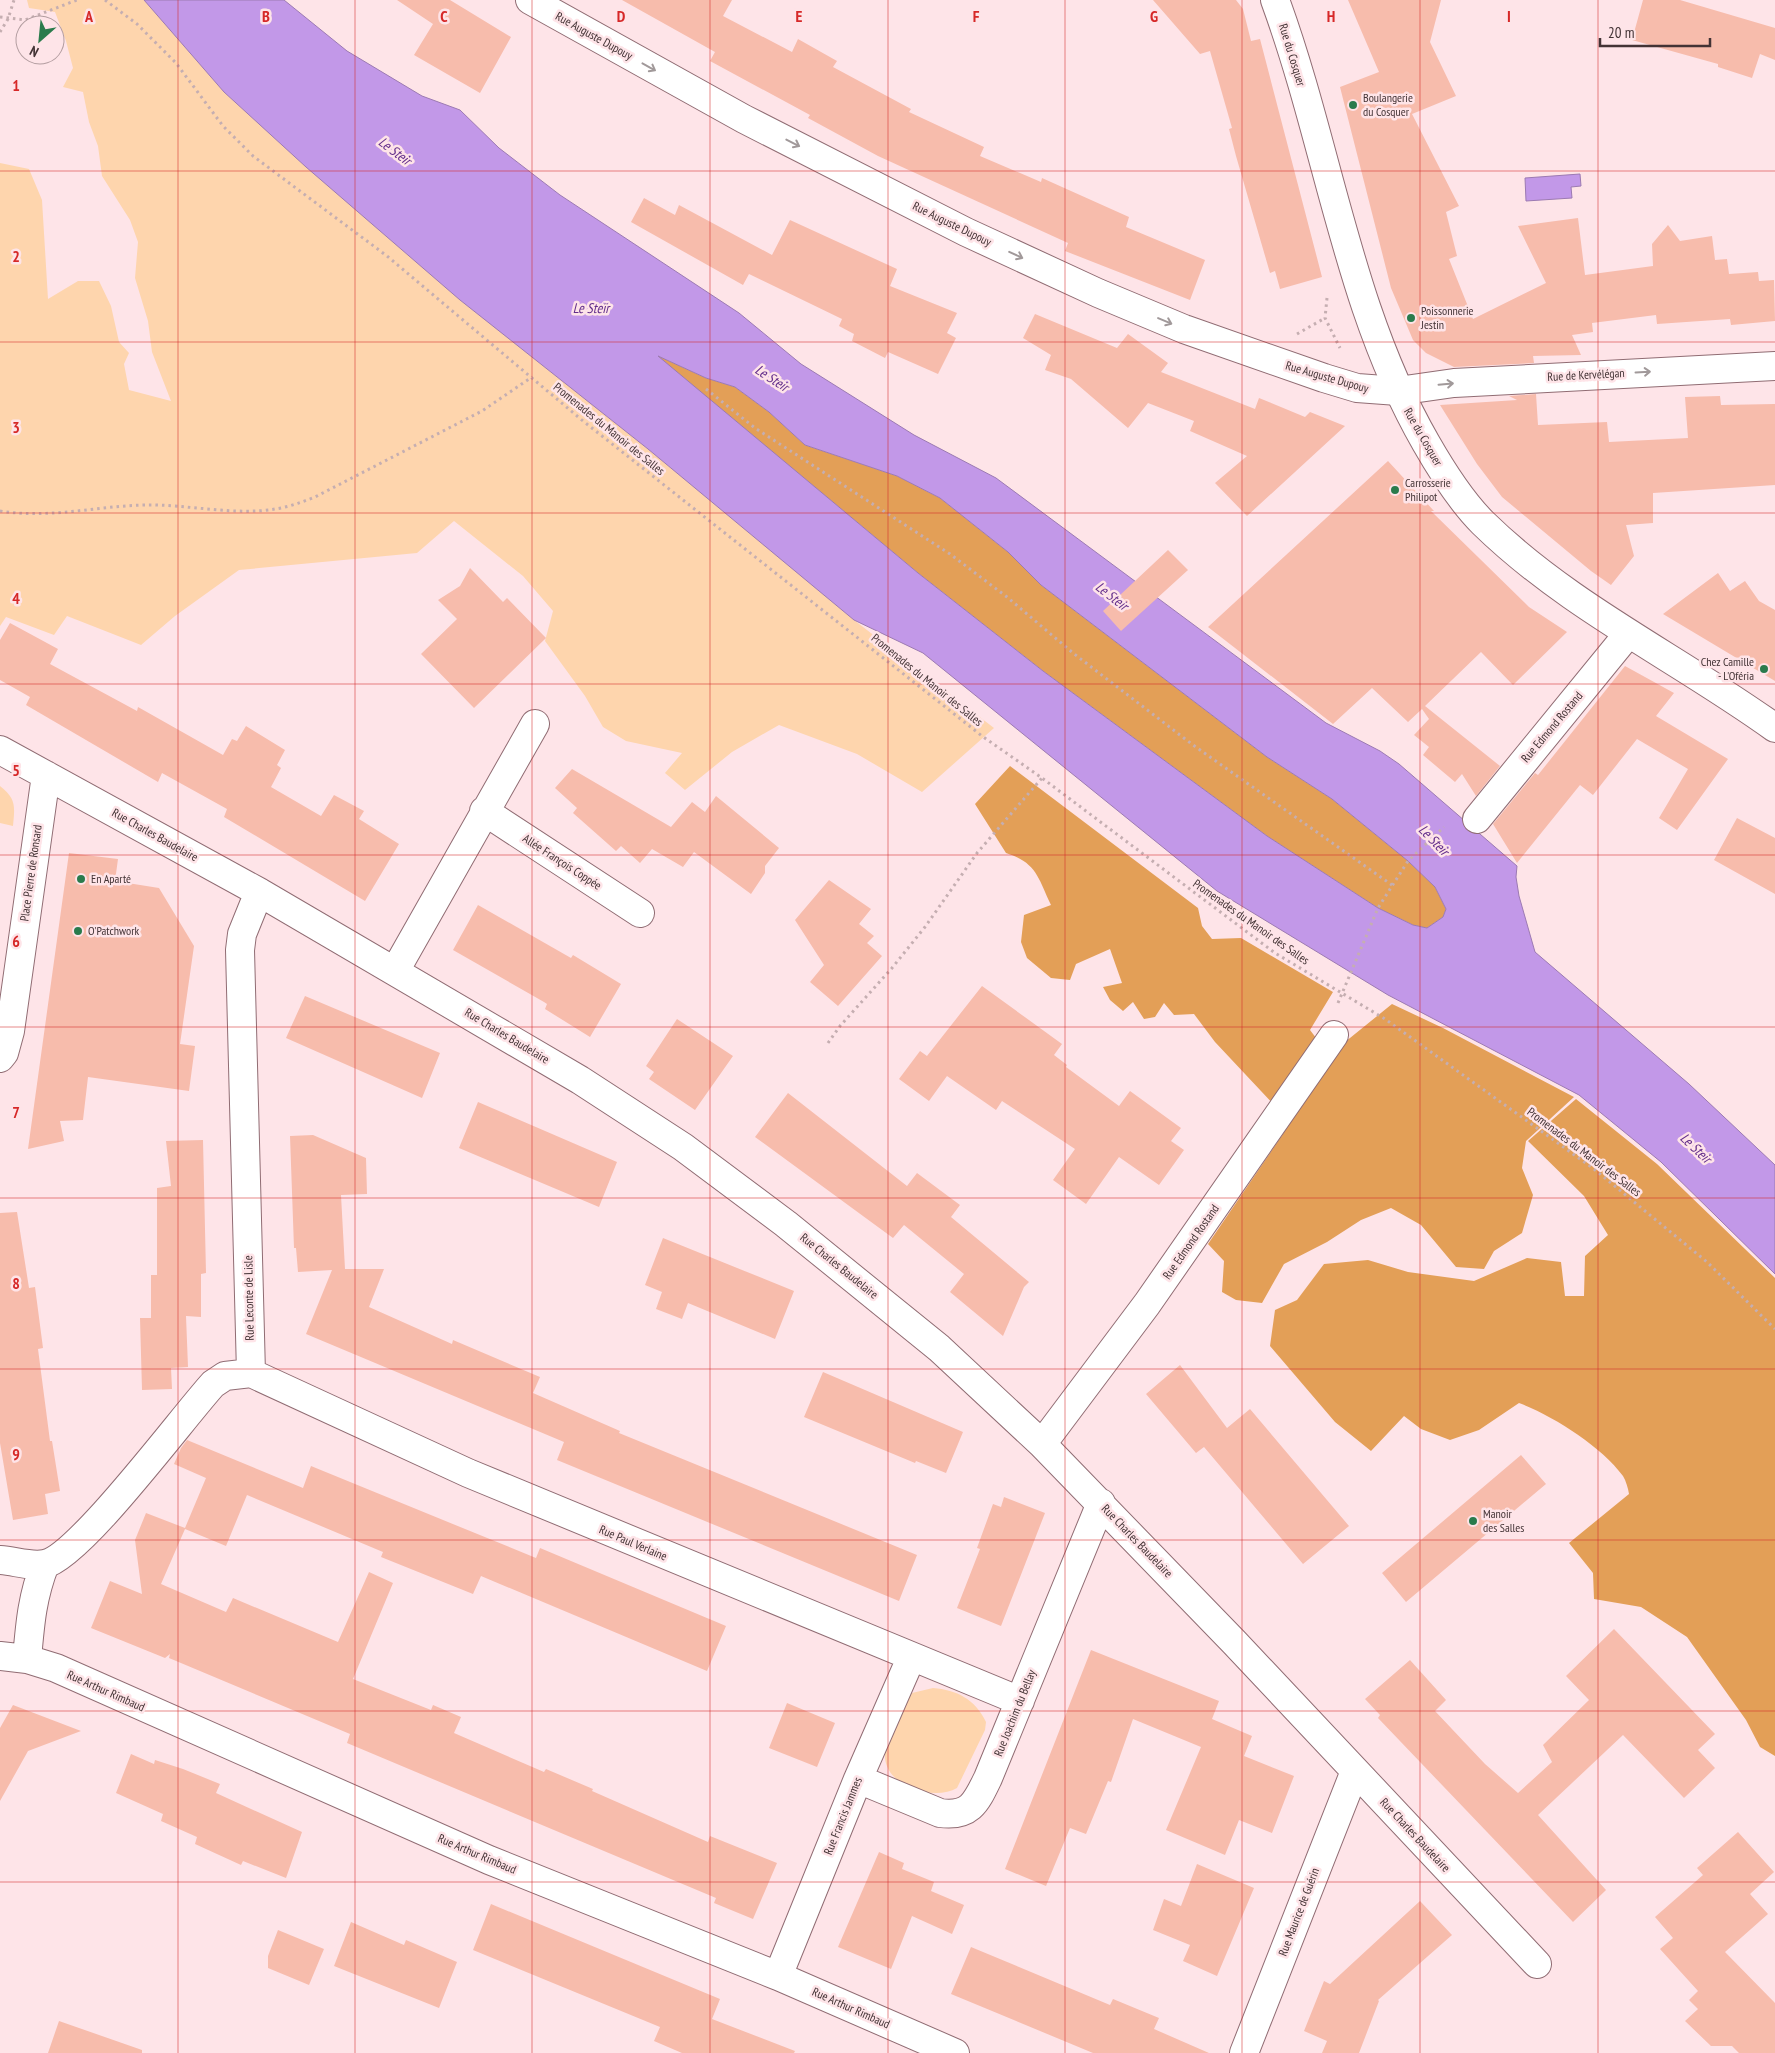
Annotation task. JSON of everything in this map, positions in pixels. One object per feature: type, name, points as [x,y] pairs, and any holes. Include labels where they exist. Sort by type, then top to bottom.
[{"type":"street","name":"Rue Auguste Dupouy","points":[[530,0],[744,119],[958,228],[1098,293],[1192,332],[1304,372],[1357,388],[1398,391]]},
{"type":"street","name":"Rue du Cosquer","points":[[1275,0],[1316,131],[1366,309],[1398,391],[1442,469],[1481,521],[1544,576],[1628,634],[1704,679],[1775,728]]},
{"type":"street","name":"Rue de Kervélégan","points":[[1398,391],[1454,384],[1775,366]]},
{"type":"street","name":"Rue Edmond Rostand","points":[[1477,819],[1628,634]]},
{"type":"street","points":[[394,970],[535,724]]},
{"type":"street","name":"Rue Charles Baudelaire","points":[[0,750],[259,892],[580,1080],[683,1147],[786,1224],[938,1348],[1042,1444],[1101,1503],[1537,1964]]},
{"type":"street","name":"Place Pierre de Ronsard","points":[[0,1058],[4,1053],[10,1032],[46,775]]},
{"type":"street","name":"Allée François Coppée","points":[[484,811],[640,913]]},
{"type":"street","name":"Rue Leconte de Lisle","points":[[251,1373],[240,950],[247,917],[259,892]]},
{"type":"street","name":"Rue Edmond Rostand","points":[[1042,1444],[1148,1304],[1334,1035]]},
{"type":"street","points":[[27,1659],[31,1606],[35,1588],[46,1564],[79,1542],[212,1384],[225,1376],[251,1373]]},
{"type":"street","name":"Rue Paul Verlaine","points":[[251,1373],[468,1474],[911,1658],[1020,1701]]},
{"type":"street","name":"Rue Joachim du Bellay","points":[[858,1780],[940,1813],[951,1815],[962,1813],[972,1807],[981,1793],[1101,1503]]},
{"type":"street","points":[[0,1560],[46,1564]]},
{"type":"street","name":"Rue Arthur Rimbaud","points":[[0,1656],[27,1659],[56,1668],[489,1860],[778,1976],[955,2053]]},
{"type":"street","name":"Rue Francis Jammes","points":[[778,1976],[858,1780],[911,1658]]},
{"type":"street","name":"Rue Maurice de Guérin","points":[[1244,2053],[1355,1771]]},
{"type":"path","points":[[0,32],[8,19],[14,0]]},
{"type":"path","points":[[0,17],[25,20],[38,17],[77,0]]},
{"type":"path","name":"Promenades du Manoir des Salles","points":[[105,0],[137,24],[176,63],[223,126],[253,156],[387,256],[476,333],[532,377],[583,421],[982,736],[1042,778],[1275,953],[1386,1019],[1594,1169],[1707,1262],[1775,1329]]},
{"type":"path","points":[[0,511],[68,514],[113,507],[145,505],[240,511],[273,510],[292,506],[315,497],[482,411],[532,377]]},
{"type":"path","points":[[706,389],[755,428],[950,554],[1007,597],[1072,653],[1193,745],[1392,885]]},
{"type":"path","points":[[828,1043],[840,1026],[914,940],[977,853],[1042,778]]},
{"type":"path","points":[[1343,992],[1378,908],[1392,885],[1408,861],[1450,821]]},
{"type":"shaded area","points":[[27,0],[144,0],[224,92],[306,167],[460,300],[648,449],[854,620],[994,728],[922,792],[857,754],[779,725],[732,752],[685,790],[665,773],[682,753],[626,741],[603,727],[585,696],[545,641],[553,611],[523,576],[454,521],[417,553],[239,570],[175,616],[141,645],[67,616],[54,635],[6,617],[0,626],[0,163],[29,169],[42,200],[48,299],[78,281],[99,281],[111,306],[119,342],[129,353],[124,364],[129,390],[171,401],[152,352],[148,321],[135,278],[138,242],[130,220],[102,176],[98,146],[89,122],[83,92],[63,87],[73,68],[65,38],[65,15],[56,15],[55,12],[29,8]]},
{"type":"shaded area","points":[[656,355],[706,378],[735,387],[769,412],[805,445],[897,476],[940,498],[1008,552],[1041,585],[1267,757],[1332,799],[1408,861],[1435,887],[1446,909],[1443,917],[1427,928],[1413,925],[1378,908],[1267,836],[1043,671],[918,573]]},
{"type":"shaded area","points":[[1010,766],[1198,908],[1202,926],[1212,939],[1241,938],[1333,992],[1310,1030],[1329,1055],[1392,1004],[1443,1028],[1574,1097],[1526,1141],[1522,1168],[1533,1195],[1522,1233],[1494,1251],[1484,1269],[1456,1267],[1421,1225],[1391,1208],[1361,1220],[1327,1242],[1284,1264],[1262,1303],[1236,1300],[1222,1292],[1224,1261],[1208,1244],[1283,1134],[1289,1121],[1215,1042],[1194,1014],[1174,1015],[1164,1003],[1155,1017],[1144,1019],[1133,1002],[1123,1011],[1110,1000],[1103,987],[1122,983],[1110,949],[1076,964],[1070,980],[1051,978],[1027,958],[1021,942],[1024,915],[1051,905],[1035,873],[1024,862],[1006,853],[975,804]]},
{"type":"shaded area","points":[[0,786],[12,799],[13,826],[0,823]]},
{"type":"shaded area","points":[[1576,1099],[1657,1164],[1775,1278],[1775,1756],[1760,1747],[1746,1720],[1687,1637],[1641,1607],[1594,1599],[1593,1573],[1569,1543],[1629,1494],[1623,1476],[1614,1465],[1589,1443],[1561,1424],[1519,1403],[1479,1430],[1450,1440],[1421,1429],[1404,1416],[1371,1451],[1335,1422],[1270,1346],[1275,1310],[1297,1300],[1324,1264],[1368,1260],[1408,1272],[1474,1281],[1527,1258],[1561,1262],[1565,1296],[1584,1296],[1585,1256],[1608,1235],[1584,1196],[1528,1141]]},
{"type":"shaded area","points":[[933,1688],[950,1691],[964,1697],[976,1707],[986,1722],[985,1730],[957,1788],[947,1792],[936,1793],[924,1792],[901,1783],[892,1775],[887,1765],[885,1754],[892,1733],[912,1693]]},
{"type":"water","name":"Le Steïr","points":[[144,0],[284,0],[347,51],[422,96],[460,110],[499,148],[560,195],[739,313],[801,364],[914,435],[996,478],[1326,723],[1380,751],[1399,764],[1517,866],[1516,877],[1519,896],[1535,952],[1689,1084],[1775,1165],[1775,1274],[1661,1162],[1579,1095],[1388,995],[1217,891],[923,653],[854,620],[648,449],[460,300],[306,167],[224,92]],"holes":[[[658,356],[706,378],[735,387],[769,412],[805,445],[897,476],[940,498],[1008,552],[1041,585],[1267,757],[1332,799],[1408,861],[1435,887],[1446,909],[1443,917],[1427,928],[1413,925],[1378,908],[1267,836],[1043,671],[918,573]]]},
{"type":"water","points":[[1580,174],[1581,186],[1571,187],[1572,198],[1526,201],[1525,178]]},
{"type":"building","points":[[397,0],[450,0],[511,37],[480,93],[414,55],[433,24]]},
{"type":"building","points":[[622,0],[732,0],[723,16],[792,52],[798,39],[837,61],[833,67],[911,109],[909,112],[984,147],[980,156],[1041,182],[1042,178],[1129,217],[1126,227],[1205,260],[1190,300],[1065,251],[1068,243],[878,156],[808,118],[810,115],[710,61],[715,52]]},
{"type":"building","points":[[1153,0],[1236,0],[1243,9],[1251,41],[1260,39],[1322,277],[1280,289],[1275,271],[1270,273],[1236,156],[1229,129],[1232,128],[1210,51],[1200,54]]},
{"type":"building","points":[[1348,0],[1441,0],[1430,42],[1456,96],[1412,114],[1459,206],[1446,212],[1457,256],[1449,259],[1473,319],[1546,283],[1518,226],[1578,218],[1585,275],[1653,266],[1652,244],[1668,225],[1680,241],[1712,236],[1715,260],[1727,259],[1729,274],[1758,272],[1759,281],[1774,280],[1775,321],[1731,325],[1730,319],[1657,324],[1656,315],[1592,323],[1593,332],[1572,335],[1581,355],[1533,356],[1534,363],[1454,367],[1426,353],[1413,340],[1391,288],[1340,87],[1379,72]]},
{"type":"building","points":[[1643,0],[1680,0],[1775,28],[1775,60],[1760,54],[1752,78],[1718,67],[1718,64],[1632,40]]},
{"type":"building","points":[[644,198],[675,215],[679,205],[772,255],[790,220],[897,269],[890,286],[957,313],[947,333],[956,338],[938,374],[888,352],[885,358],[852,341],[854,334],[839,326],[842,319],[749,274],[743,285],[631,222]]},
{"type":"building","points":[[1035,314],[1117,348],[1128,334],[1168,363],[1161,372],[1255,409],[1259,398],[1305,417],[1310,412],[1345,426],[1247,516],[1215,483],[1247,456],[1190,431],[1194,421],[1148,403],[1128,428],[1071,379],[1045,370],[1051,355],[1023,338]]},
{"type":"building","points":[[1536,394],[1538,425],[1607,422],[1609,442],[1688,438],[1685,397],[1720,396],[1721,405],[1775,404],[1775,485],[1653,493],[1653,523],[1626,525],[1634,556],[1611,585],[1591,571],[1502,497],[1477,464],[1440,405],[1517,400],[1509,396]]},
{"type":"building","points":[[1388,461],[1434,511],[1431,511],[1529,607],[1567,632],[1513,685],[1481,652],[1425,706],[1500,766],[1476,796],[1462,774],[1455,782],[1423,755],[1429,747],[1414,735],[1429,719],[1422,709],[1408,722],[1372,688],[1333,724],[1208,627]]},
{"type":"building","points":[[1168,550],[1188,570],[1121,631],[1103,611]]},
{"type":"building","points":[[470,568],[503,602],[507,598],[546,638],[474,708],[421,654],[457,619],[438,600],[460,586]]},
{"type":"building","points":[[1718,573],[1730,591],[1745,581],[1759,601],[1775,610],[1775,681],[1663,614]]},
{"type":"building","points":[[10,623],[58,649],[50,664],[137,711],[138,707],[223,755],[232,739],[237,741],[246,726],[285,750],[277,765],[281,768],[271,787],[321,816],[334,795],[364,811],[359,819],[399,844],[365,901],[224,817],[227,809],[162,773],[158,782],[26,705],[30,697],[0,680],[0,640]]},
{"type":"building","points":[[1625,666],[1674,693],[1656,716],[1728,759],[1677,830],[1659,818],[1688,769],[1637,739],[1593,795],[1580,785],[1517,863],[1493,824],[1535,773],[1538,775]]},
{"type":"building","points":[[572,769],[671,827],[692,802],[705,812],[716,796],[779,848],[765,866],[765,873],[751,894],[694,852],[683,867],[652,849],[640,863],[621,846],[616,851],[573,813],[577,808],[555,788]]},
{"type":"building","points":[[1737,818],[1775,838],[1775,894],[1714,860]]},
{"type":"building","points":[[69,853],[118,859],[115,881],[159,888],[194,946],[180,1044],[195,1046],[189,1091],[88,1077],[83,1120],[60,1121],[64,1141],[28,1149]]},
{"type":"building","points":[[829,880],[871,909],[859,924],[874,936],[867,943],[882,956],[838,1006],[810,982],[824,965],[795,920]]},
{"type":"building","points":[[478,905],[571,958],[573,955],[621,984],[590,1037],[545,1009],[547,1004],[544,1002],[453,950]]},
{"type":"building","points":[[982,986],[1062,1044],[1054,1055],[1067,1065],[1066,1067],[1119,1106],[1130,1091],[1181,1128],[1171,1141],[1184,1150],[1159,1185],[1119,1157],[1086,1204],[1053,1180],[1075,1149],[1002,1101],[996,1110],[947,1076],[929,1101],[899,1079],[920,1051],[927,1056]]},
{"type":"building","points":[[305,996],[440,1053],[422,1098],[286,1038]]},
{"type":"building","points":[[677,1019],[733,1056],[695,1110],[649,1079],[654,1072],[646,1066]]},
{"type":"building","points":[[788,1093],[907,1186],[917,1173],[960,1205],[951,1217],[1029,1282],[1024,1287],[1003,1336],[950,1292],[964,1274],[904,1225],[893,1238],[755,1137]]},
{"type":"building","points":[[478,1102],[617,1162],[599,1207],[459,1148]]},
{"type":"building","points":[[313,1135],[366,1158],[367,1194],[341,1195],[345,1269],[384,1269],[369,1307],[452,1344],[453,1340],[540,1377],[533,1393],[620,1431],[619,1433],[917,1555],[899,1601],[557,1460],[564,1442],[306,1334],[332,1270],[298,1272],[296,1248],[294,1248],[290,1136]]},
{"type":"building","points":[[203,1140],[206,1273],[201,1274],[201,1317],[186,1316],[188,1367],[171,1368],[172,1389],[142,1390],[140,1318],[151,1318],[151,1275],[157,1275],[157,1188],[171,1186],[166,1141]]},
{"type":"building","points":[[17,1212],[29,1288],[35,1287],[43,1348],[38,1349],[50,1441],[52,1441],[60,1491],[45,1494],[48,1514],[13,1520],[0,1443],[0,1213]]},
{"type":"building","points":[[663,1238],[794,1291],[775,1339],[688,1303],[682,1319],[656,1309],[662,1292],[645,1285]]},
{"type":"building","points":[[1180,1365],[1227,1428],[1250,1409],[1349,1526],[1303,1564],[1204,1447],[1196,1453],[1146,1394]]},
{"type":"building","points":[[823,1372],[963,1432],[946,1473],[916,1461],[915,1463],[804,1417]]},
{"type":"building","points":[[187,1440],[303,1488],[311,1466],[536,1558],[540,1548],[726,1626],[707,1671],[481,1576],[473,1594],[381,1557],[383,1552],[247,1495],[226,1546],[185,1529],[161,1584],[226,1612],[233,1598],[338,1642],[369,1572],[393,1583],[353,1679],[431,1710],[433,1705],[461,1717],[454,1733],[544,1772],[546,1769],[593,1789],[592,1791],[708,1842],[710,1836],[777,1863],[753,1919],[714,1903],[716,1898],[347,1743],[350,1734],[169,1658],[170,1654],[165,1658],[91,1628],[110,1581],[142,1594],[135,1540],[146,1513],[185,1528],[206,1478],[174,1464]]},
{"type":"building","name":"Manoir des Salles","points":[[1521,1455],[1546,1484],[1406,1602],[1382,1573]]},
{"type":"building","points":[[1004,1497],[1045,1513],[1001,1626],[957,1608],[980,1549],[977,1548],[993,1504],[1001,1507]]},
{"type":"building","points":[[1614,1629],[1715,1734],[1698,1750],[1715,1768],[1684,1798],[1623,1735],[1538,1815],[1606,1890],[1573,1922],[1378,1718],[1380,1715],[1365,1699],[1410,1660],[1446,1700],[1435,1711],[1485,1764],[1518,1793],[1552,1762],[1543,1745],[1589,1700],[1566,1676]]},
{"type":"building","points":[[1091,1650],[1219,1701],[1212,1719],[1252,1736],[1244,1756],[1294,1776],[1272,1833],[1239,1820],[1225,1855],[1166,1830],[1201,1747],[1133,1719],[1111,1782],[1108,1781],[1086,1834],[1070,1828],[1046,1886],[1005,1869]]},
{"type":"building","points":[[787,1703],[835,1723],[817,1767],[769,1748]]},
{"type":"building","points":[[13,1705],[81,1731],[28,1751],[0,1801],[0,1728]]},
{"type":"building","points":[[131,1754],[154,1764],[155,1760],[183,1769],[220,1784],[216,1793],[302,1832],[286,1878],[243,1861],[241,1865],[195,1844],[197,1837],[161,1821],[163,1814],[116,1793]]},
{"type":"building","points":[[1738,1832],[1774,1872],[1750,1894],[1768,1914],[1725,1952],[1775,2003],[1775,2053],[1739,2053],[1732,2046],[1711,2046],[1685,2021],[1698,2009],[1689,2000],[1698,1991],[1660,1949],[1673,1938],[1655,1917],[1703,1875],[1697,1868]]},
{"type":"building","points":[[879,1852],[904,1863],[902,1869],[934,1882],[931,1891],[964,1905],[952,1934],[912,1916],[891,1969],[838,1947]]},
{"type":"building","points":[[1197,1864],[1254,1888],[1217,1976],[1183,1961],[1190,1945],[1153,1930],[1164,1899],[1181,1906]]},
{"type":"building","points":[[1420,1901],[1452,1935],[1378,2000],[1359,2053],[1322,2053],[1327,2041],[1304,2031],[1324,1981],[1330,1984]]},
{"type":"building","points":[[491,1904],[720,1999],[712,2019],[795,2051],[794,2053],[682,2053],[654,2041],[660,2027],[473,1950]]},
{"type":"building","points":[[351,1922],[404,1945],[406,1940],[457,1962],[439,2008],[334,1966]]},
{"type":"building","points":[[278,1930],[324,1949],[309,1985],[268,1968],[268,1956]]},
{"type":"building","points":[[971,1947],[1110,2005],[1113,1999],[1159,2018],[1154,2029],[1209,2053],[1093,2053],[951,1994]]},
{"type":"building","points":[[59,2021],[142,2050],[142,2053],[48,2053]]},
{"type":"place","name":"Boulangerie du Cosquer","points":[[1353,105]]},
{"type":"place","name":"Poissonnerie Jestin","points":[[1411,318]]},
{"type":"place","name":"Carrosserie Philipot","points":[[1395,490]]},
{"type":"place","name":"Chez Camille - L'Oféria","points":[[1764,669]]},
{"type":"place","name":"En Aparté","points":[[81,879]]},
{"type":"place","name":"O'Patchwork","points":[[78,931]]},
{"type":"place","name":"Manoir des Salles","points":[[1473,1521]]},
{"type":"water label","name":"Le Steir","points":[[395,151]]},
{"type":"water label","name":"Le Steir","points":[[772,378]]},
{"type":"water label","name":"Le Steir","points":[[1112,596]]},
{"type":"water label","name":"Le Steir","points":[[1434,840]]},
{"type":"water label","name":"Le Steir","points":[[1696,1148]]}]
